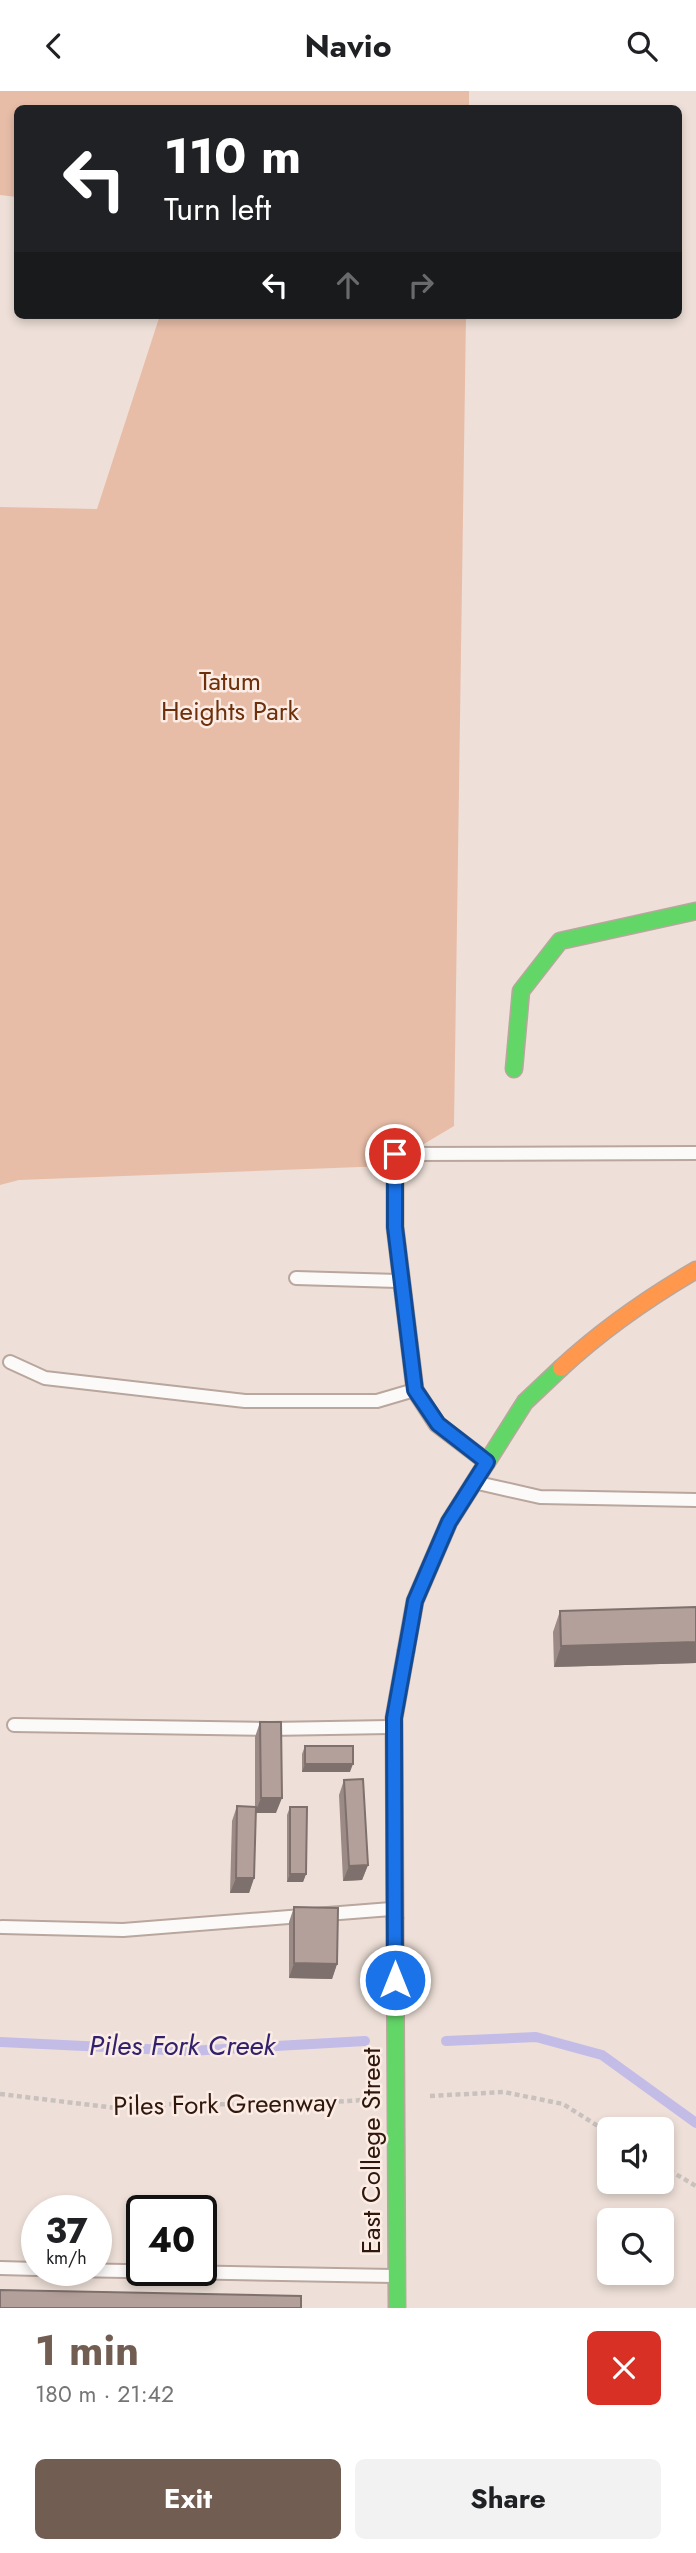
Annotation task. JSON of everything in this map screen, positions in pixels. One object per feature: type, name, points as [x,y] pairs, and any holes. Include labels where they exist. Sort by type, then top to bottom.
[{"type":"street","points":[[514,1069],[521,991],[560,941],[696,911]]},
{"type":"street","points":[[395,1152],[395,1227],[415,1390],[438,1424],[487,1462]]},
{"type":"street","name":"East College Street","points":[[397,2308],[394,1727],[415,1601],[449,1522],[525,1402],[587,1343],[662,1290],[696,1270]]},
{"type":"lane","points":[[395,1152],[696,1153]]},
{"type":"lane","points":[[296,1278],[402,1281]]},
{"type":"lane","points":[[10,1362],[45,1378],[245,1401],[377,1401],[415,1390]]},
{"type":"lane","points":[[474,1483],[540,1497],[696,1500]]},
{"type":"lane","points":[[14,1725],[269,1729],[394,1727]]},
{"type":"lane","points":[[2,1927],[123,1930],[395,1909]]},
{"type":"lane","points":[[0,2268],[21,2269]]},
{"type":"lane","points":[[112,2271],[396,2276]]},
{"type":"path","name":"Piles Fork Greenway","points":[[0,2094],[116,2108],[188,2103],[270,2106],[504,2092],[563,2104],[597,2125]]},
{"type":"path","points":[[674,2173],[696,2186]]},
{"type":"green space","points":[[0,91],[469,91],[469,105],[14,105],[14,197],[0,195]]},
{"type":"green space","name":"Tatum Heights Park","points":[[159,319],[466,319],[454,1126],[387,1166],[19,1180],[0,1185],[0,507],[97,509]]},
{"type":"building","points":[[696,1607],[696,1642],[561,1646],[560,1611]]},
{"type":"building","points":[[260,1722],[281,1722],[282,1798],[261,1798]]},
{"type":"building","points":[[305,1746],[353,1746],[353,1764],[305,1764]]},
{"type":"building","points":[[363,1779],[368,1865],[349,1866],[344,1780]]},
{"type":"building","points":[[237,1806],[256,1807],[254,1878],[236,1878]]},
{"type":"building","points":[[290,1807],[307,1807],[306,1874],[290,1874]]},
{"type":"building","points":[[294,1907],[338,1908],[337,1964],[294,1963]]},
{"type":"building","points":[[0,2290],[301,2296],[301,2308],[0,2308]]},
{"type":"waterway","name":"Piles Fork Creek","points":[[446,2041],[536,2037],[602,2055],[696,2123]]},
{"type":"waterway","name":"Piles Fork Creek","points":[[0,2042],[189,2051],[365,2041]]},
{"type":"traffic: fast","points":[[514,1069],[521,991],[560,941],[696,911]]},
{"type":"traffic: fast","points":[[406,1651],[415,1601],[449,1522],[525,1402],[561,1368]]},
{"type":"traffic: fast","points":[[395,1918],[397,2308]]},
{"type":"traffic: slow","points":[[395,1150],[395,1227],[415,1390],[437,1424],[487,1462]]},
{"type":"traffic: slow","points":[[561,1368],[626,1315],[696,1270]]},
{"type":"traffic: slow","points":[[395,1918],[394,1718],[406,1651]]},
{"type":"route","points":[[395,1154],[395,1227],[415,1390],[438,1424],[487,1462],[449,1522],[415,1601],[394,1718],[395,1980]]}]
